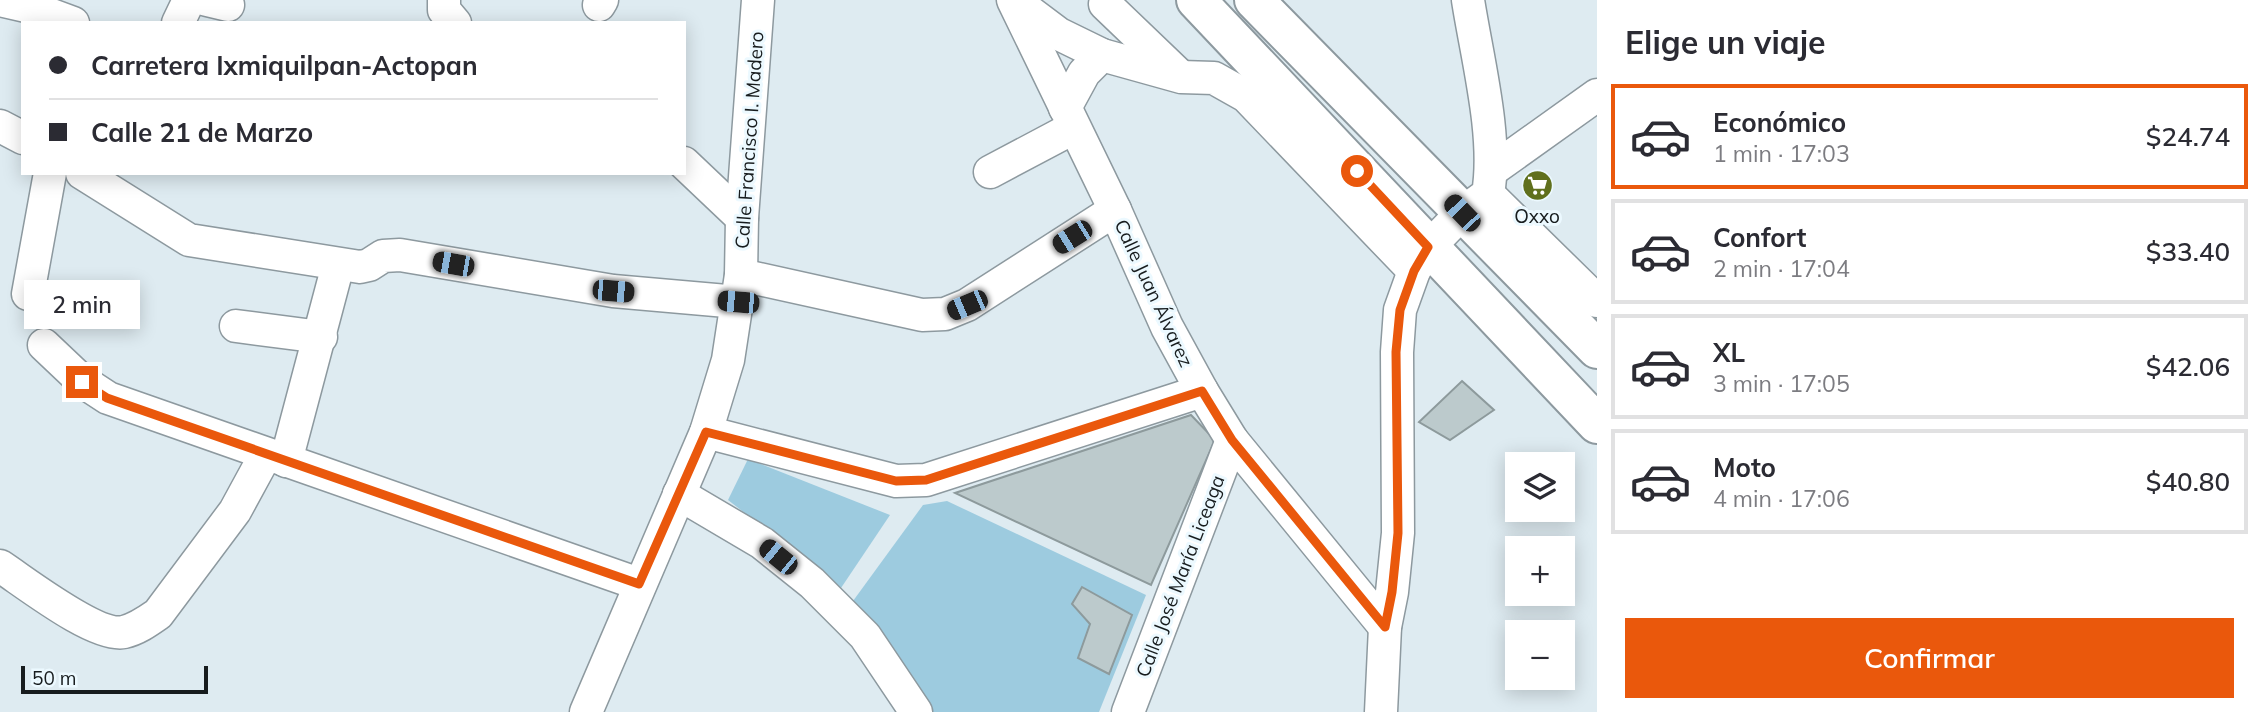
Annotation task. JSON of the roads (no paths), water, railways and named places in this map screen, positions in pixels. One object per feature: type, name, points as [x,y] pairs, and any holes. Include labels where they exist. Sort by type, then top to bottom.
[{"type":"main road","points":[[1196,0],[1421,259],[1597,424]]},
{"type":"main road","points":[[1254,0],[1480,192],[1597,349]]},
{"type":"street","points":[[0,0],[30,7],[68,21]]},
{"type":"street","points":[[179,21],[189,0]]},
{"type":"street","points":[[444,0],[444,10],[453,21]]},
{"type":"street","name":"Calle Francisco I. Madero","points":[[586,712],[706,432],[729,360],[740,289],[742,218],[758,0]]},
{"type":"street","points":[[1013,0],[1059,34],[1102,55],[1181,77],[1214,78],[1246,96],[1421,259]]},
{"type":"street","name":"Calle Juan Álvarez","points":[[1013,0],[1115,210],[1167,327],[1202,391],[1232,440],[1385,627]]},
{"type":"street","points":[[1468,0],[1489,134],[1480,192]]},
{"type":"street","points":[[1105,1],[1181,77]]},
{"type":"street","points":[[990,172],[1069,118],[1084,73],[1102,55]]},
{"type":"street","points":[[1381,712],[1385,627],[1392,592],[1398,533],[1396,352],[1400,310],[1421,259],[1480,192],[1597,95]]},
{"type":"street","points":[[0,126],[21,137]]},
{"type":"street","points":[[686,165],[742,218]]},
{"type":"street","points":[[28,294],[50,175]]},
{"type":"street","points":[[85,175],[189,240],[338,265],[360,267],[383,256],[400,255],[613,291],[740,289],[922,315],[945,314],[967,305],[1115,210]]},
{"type":"street","points":[[1480,192],[1597,301]]},
{"type":"street","points":[[0,566],[88,624],[107,632],[124,632],[158,614],[276,458],[321,337],[338,265]]},
{"type":"street","points":[[236,326],[321,337]]},
{"type":"street","points":[[44,345],[82,382],[107,398],[639,584]]},
{"type":"street","points":[[706,432],[896,481],[926,480],[1202,391]]},
{"type":"street","name":"Calle José María Liceaga","points":[[1129,712],[1232,440]]},
{"type":"street","points":[[679,494],[762,543],[812,583],[865,636],[916,712]]},
{"type":"place","name":"Oxxo","points":[[1537,185]]}]
